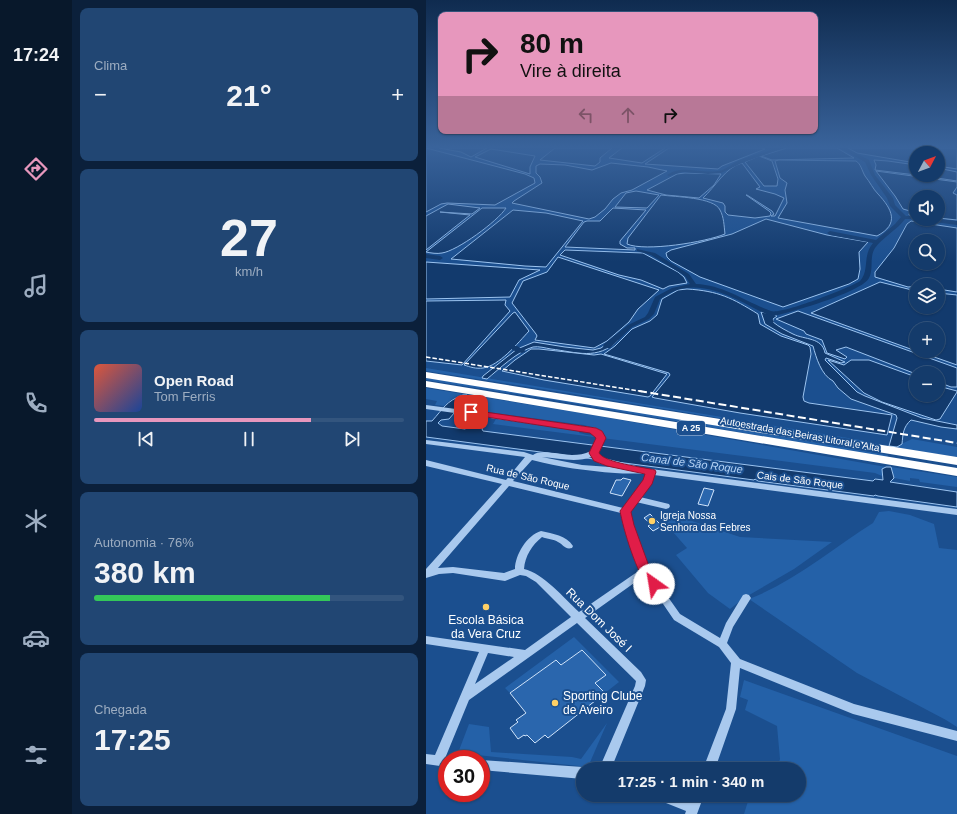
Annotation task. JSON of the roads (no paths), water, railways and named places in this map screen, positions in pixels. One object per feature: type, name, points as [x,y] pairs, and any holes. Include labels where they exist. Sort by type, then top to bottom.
[{"type":"highway","name":"Autoestrada das Beiras Litoral e Alta","points":[[426,375],[532,391],[846,445],[957,461]]},
{"type":"highway","name":"Autoestrada das Beiras Litoral e Alta","points":[[426,384],[957,472]]},
{"type":"street","points":[[426,407],[593,430],[600,435],[594,453],[597,459],[632,467],[642,471]]},
{"type":"street","name":"Cais de São Roque","points":[[426,442],[524,454],[539,460],[590,467],[632,472],[651,472],[957,512]]},
{"type":"street","points":[[426,575],[530,457],[537,455],[577,459],[594,453]]},
{"type":"street","name":"Rua de São Roque","points":[[426,463],[625,511]]},
{"type":"street","points":[[651,472],[648,481],[625,511],[628,525],[645,571],[677,617],[722,644],[736,662],[854,709],[957,736]]},
{"type":"street","points":[[635,499],[666,506]]},
{"type":"street","points":[[426,575],[438,571],[453,570],[505,576],[519,571],[520,560],[536,537],[541,534],[560,539],[569,546]]},
{"type":"street","name":"Rua Dom José I","points":[[519,571],[528,573],[539,580],[641,680],[640,686],[608,762]]},
{"type":"street","points":[[466,696],[645,571]]},
{"type":"street","points":[[722,644],[729,626],[746,598]]},
{"type":"street","points":[[426,640],[526,654]]},
{"type":"street","points":[[443,750],[443,745],[466,696],[485,648]]},
{"type":"street","points":[[711,762],[731,709],[736,662]]},
{"type":"street","points":[[426,759],[438,760]]},
{"type":"street","points":[[490,765],[576,772]]},
{"type":"street","points":[[674,802],[692,811]]},
{"type":"water","points":[[426,186],[530,186],[495,205],[447,203],[441,204],[426,212]]},
{"type":"water","points":[[537,186],[639,186],[621,193],[613,199],[605,209],[595,217],[589,219],[512,203]]},
{"type":"water","points":[[655,186],[713,186],[699,198],[666,195],[647,190]]},
{"type":"water","points":[[714,186],[759,186],[760,187],[756,189],[784,198],[775,216],[771,216],[774,214],[772,211],[746,195],[771,213],[770,216],[755,218],[728,215],[725,212],[725,206],[723,203],[703,198]]},
{"type":"water","points":[[786,186],[872,186],[887,205],[890,211],[891,221],[889,226],[877,236],[778,218],[787,203],[785,190]]},
{"type":"water","points":[[887,186],[957,186],[953,193],[957,195],[957,220],[945,219],[945,190],[909,190],[909,211],[903,209]]},
{"type":"water","points":[[636,191],[659,195],[647,208],[615,207],[626,193]]},
{"type":"water","points":[[661,195],[684,197],[710,202],[720,210],[724,222],[725,234],[704,240],[676,245],[647,247],[627,244],[628,238]]},
{"type":"water","points":[[448,204],[480,208],[472,214],[440,212],[470,215],[426,250],[426,216]]},
{"type":"water","points":[[482,208],[506,208],[502,214],[477,235],[457,247],[442,253],[426,252]]},
{"type":"water","points":[[613,208],[646,210],[620,241],[620,244],[627,248],[635,248],[635,250],[565,247],[584,222],[600,221]]},
{"type":"water","points":[[513,210],[546,213],[583,221],[546,267],[451,259]]},
{"type":"water","points":[[766,219],[827,235],[868,242],[859,252],[860,269],[858,279],[849,284],[783,307],[700,277],[671,261],[667,257],[666,253],[671,250],[732,234]]},
{"type":"water","points":[[909,222],[909,226],[944,226],[957,228],[957,292],[945,290],[945,278],[909,278],[908,287],[875,277],[875,272],[894,248]]},
{"type":"water","points":[[565,250],[643,253],[678,272],[684,277],[687,283],[669,286],[663,289],[641,280],[619,275],[560,255]]},
{"type":"water","points":[[558,257],[659,290],[638,309],[629,322],[607,341],[594,348],[535,340],[537,336],[536,334],[512,303],[523,281],[547,272]]},
{"type":"water","points":[[426,262],[540,270],[519,280],[510,297],[426,299]]},
{"type":"water","points":[[880,282],[909,289],[909,314],[945,314],[945,294],[957,295],[957,365],[937,358],[945,358],[945,322],[909,322],[909,348],[811,313]]},
{"type":"water","points":[[687,289],[725,296],[758,314],[760,324],[781,336],[808,345],[810,347],[811,354],[803,397],[804,401],[892,415],[887,435],[740,413],[652,397],[670,375],[669,373],[604,354],[615,346],[632,329],[650,321],[657,315],[662,299],[678,290]]},
{"type":"water","points":[[506,300],[505,305],[510,311],[462,365],[426,361],[426,301]]},
{"type":"water","points":[[798,311],[909,351],[909,358],[929,358],[957,368],[957,387],[945,385],[945,366],[909,366],[909,371],[846,347],[836,350],[847,357],[845,359],[827,353],[822,340],[776,319]]},
{"type":"water","points":[[515,312],[529,331],[514,347],[502,359],[489,366],[478,368],[464,365],[513,313]]},
{"type":"water","points":[[761,312],[777,316],[773,319],[773,322],[778,326],[793,334],[817,342],[823,348],[825,353],[845,362],[841,363],[826,358],[825,360],[857,392],[922,418],[957,425],[957,429],[911,420],[905,428],[902,444],[897,447],[889,446],[897,418],[896,415],[851,399],[825,375],[813,346],[782,334],[765,324]]},
{"type":"water","points":[[613,339],[618,340],[603,351],[586,354],[533,347],[515,356],[487,379],[482,378],[517,349],[534,342],[593,350],[601,348]]},
{"type":"water","points":[[531,349],[594,355],[601,354],[667,374],[648,397],[544,380],[502,371]]},
{"type":"water","points":[[828,360],[844,365],[851,360],[869,360],[909,374],[909,402],[945,402],[945,388],[957,391],[940,419],[936,420],[882,402],[864,393]]},
{"type":"water","name":"Canal de São Roque","points":[[467,395],[466,399],[449,419],[441,420],[438,423],[442,426],[465,429],[471,425],[483,426],[483,431],[873,481],[875,479],[883,480],[882,469],[891,467],[894,478],[890,482],[957,492],[957,507],[875,495],[758,481],[755,479],[426,437],[426,421],[432,421],[449,403],[457,397]]},
{"type":"waterway","points":[[881,186],[890,198],[893,206],[904,217]]},
{"type":"waterway","points":[[878,242],[901,222],[904,217]]},
{"type":"waterway","points":[[904,217],[909,217]]},
{"type":"waterway","points":[[945,221],[957,223]]},
{"type":"waterway","points":[[830,233],[878,242]]},
{"type":"waterway","points":[[772,314],[810,304],[863,282],[868,273],[869,255],[873,247],[878,242]]},
{"type":"waterway","points":[[639,250],[653,254],[687,275],[694,286]]},
{"type":"waterway","points":[[426,256],[440,258]]},
{"type":"waterway","points":[[607,346],[630,326],[647,318],[651,314],[657,298],[672,290],[686,286],[694,286]]},
{"type":"waterway","points":[[694,286],[711,288],[724,292],[772,314]]},
{"type":"waterway","points":[[771,322],[769,318],[772,314]]},
{"type":"waterway","points":[[514,348],[522,351]]},
{"type":"railway","points":[[426,357],[645,392]]},
{"type":"railway","points":[[639,391],[957,443]]},
{"type":"place","name":"Igreja Nossa Senhora das Febres","points":[[652,521]]},
{"type":"place","name":"Escola Básica da Vera Cruz","points":[[486,607]]},
{"type":"place","name":"Sporting Clube de Aveiro","points":[[555,703]]}]
